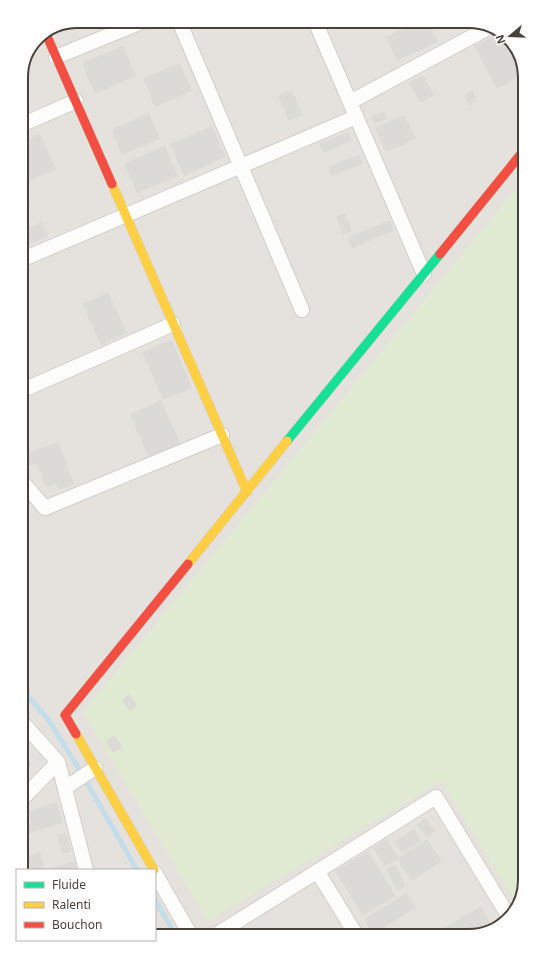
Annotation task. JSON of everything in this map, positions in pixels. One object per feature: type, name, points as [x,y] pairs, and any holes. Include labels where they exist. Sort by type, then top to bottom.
[{"type":"street","points":[[56,57],[127,28]]},
{"type":"street","points":[[182,28],[302,310]]},
{"type":"street","points":[[317,28],[424,274]]},
{"type":"street","points":[[350,102],[483,30]]},
{"type":"street","points":[[48,38],[247,492]]},
{"type":"street","points":[[28,121],[76,101]]},
{"type":"street","points":[[28,257],[356,117]]},
{"type":"street","points":[[153,869],[65,715],[518,158]]},
{"type":"street","points":[[28,388],[174,324]]},
{"type":"street","points":[[28,488],[45,508],[222,435]]},
{"type":"street","points":[[28,729],[58,762],[86,869]]},
{"type":"street","points":[[28,793],[58,762]]},
{"type":"street","points":[[64,788],[95,768]]},
{"type":"street","points":[[225,929],[436,797],[506,912]]},
{"type":"street","points":[[317,871],[353,929]]},
{"type":"street","points":[[156,875],[187,929]]},
{"type":"shaded area","points":[[71,28],[472,28],[490,33],[490,56],[513,56],[518,71],[518,886],[510,907],[501,917],[491,924],[475,929],[156,929],[156,869],[28,869],[28,74],[33,55],[38,47],[52,35]]},
{"type":"green space","points":[[518,186],[518,886],[514,900],[441,781],[208,921],[83,712]]},
{"type":"building","points":[[405,28],[431,28],[438,42],[397,61],[386,37]]},
{"type":"building","points":[[490,38],[490,56],[513,56],[518,71],[518,78],[497,89],[474,46]]},
{"type":"building","points":[[123,46],[136,76],[95,94],[82,63]]},
{"type":"building","points":[[180,63],[192,91],[155,107],[143,78]]},
{"type":"building","points":[[423,75],[434,95],[421,103],[409,83]]},
{"type":"building","points":[[291,90],[303,115],[289,121],[278,96]]},
{"type":"building","points":[[472,90],[477,101],[469,106],[464,95]]},
{"type":"building","points":[[384,111],[387,119],[374,124],[371,116]]},
{"type":"building","points":[[149,113],[160,139],[122,155],[111,130]]},
{"type":"building","points":[[404,115],[416,139],[386,152],[375,128]]},
{"type":"building","points":[[212,126],[226,157],[184,176],[170,144]]},
{"type":"building","points":[[348,132],[352,141],[323,153],[319,143]]},
{"type":"building","points":[[40,134],[56,169],[29,181],[28,179],[28,140]]},
{"type":"building","points":[[165,146],[178,176],[137,193],[124,163]]},
{"type":"building","points":[[359,155],[363,164],[332,176],[328,167]]},
{"type":"building","points":[[345,214],[352,231],[343,235],[336,217]]},
{"type":"building","points":[[390,220],[394,230],[351,249],[347,238]]},
{"type":"building","points":[[42,222],[48,236],[28,245],[28,228]]},
{"type":"building","points":[[108,292],[127,333],[101,345],[83,304]]},
{"type":"building","points":[[172,340],[192,388],[163,400],[142,352]]},
{"type":"building","points":[[161,400],[181,446],[150,459],[130,414]]},
{"type":"building","points":[[58,442],[74,485],[59,490],[56,484],[46,487],[37,463],[28,466],[28,453]]},
{"type":"building","points":[[129,694],[137,705],[130,711],[122,700]]},
{"type":"building","points":[[114,735],[122,747],[114,753],[105,741]]},
{"type":"building","points":[[57,802],[63,823],[28,834],[28,824],[32,823],[28,811]]},
{"type":"building","points":[[425,818],[435,831],[427,838],[417,825]]},
{"type":"building","points":[[414,829],[422,841],[402,854],[394,842]]},
{"type":"building","points":[[66,833],[71,852],[62,854],[57,835]]},
{"type":"building","points":[[387,839],[399,858],[385,867],[373,848]]},
{"type":"building","points":[[427,839],[442,861],[412,881],[397,859]]},
{"type":"building","points":[[368,851],[396,896],[363,916],[335,871]]},
{"type":"building","points":[[40,852],[45,869],[28,869],[28,856]]},
{"type":"building","points":[[75,862],[77,869],[54,869],[53,867]]},
{"type":"building","points":[[395,864],[406,886],[397,891],[386,869]]},
{"type":"building","points":[[407,893],[416,908],[381,929],[370,929],[364,919]]},
{"type":"building","points":[[481,906],[491,924],[475,929],[443,929]]},
{"type":"waterway","points":[[28,696],[48,719],[79,769]]},
{"type":"waterway","points":[[87,783],[136,869]]},
{"type":"waterway","points":[[156,902],[172,929]]},
{"type":"traffic: fast","points":[[287,441],[440,254]]},
{"type":"traffic: slow","points":[[112,184],[247,492]]},
{"type":"traffic: slow","points":[[188,564],[287,441]]},
{"type":"traffic: slow","points":[[76,734],[153,869]]},
{"type":"traffic: jam","points":[[48,38],[112,184]]},
{"type":"traffic: jam","points":[[440,254],[518,158]]},
{"type":"traffic: jam","points":[[76,734],[65,715],[188,564]]}]
